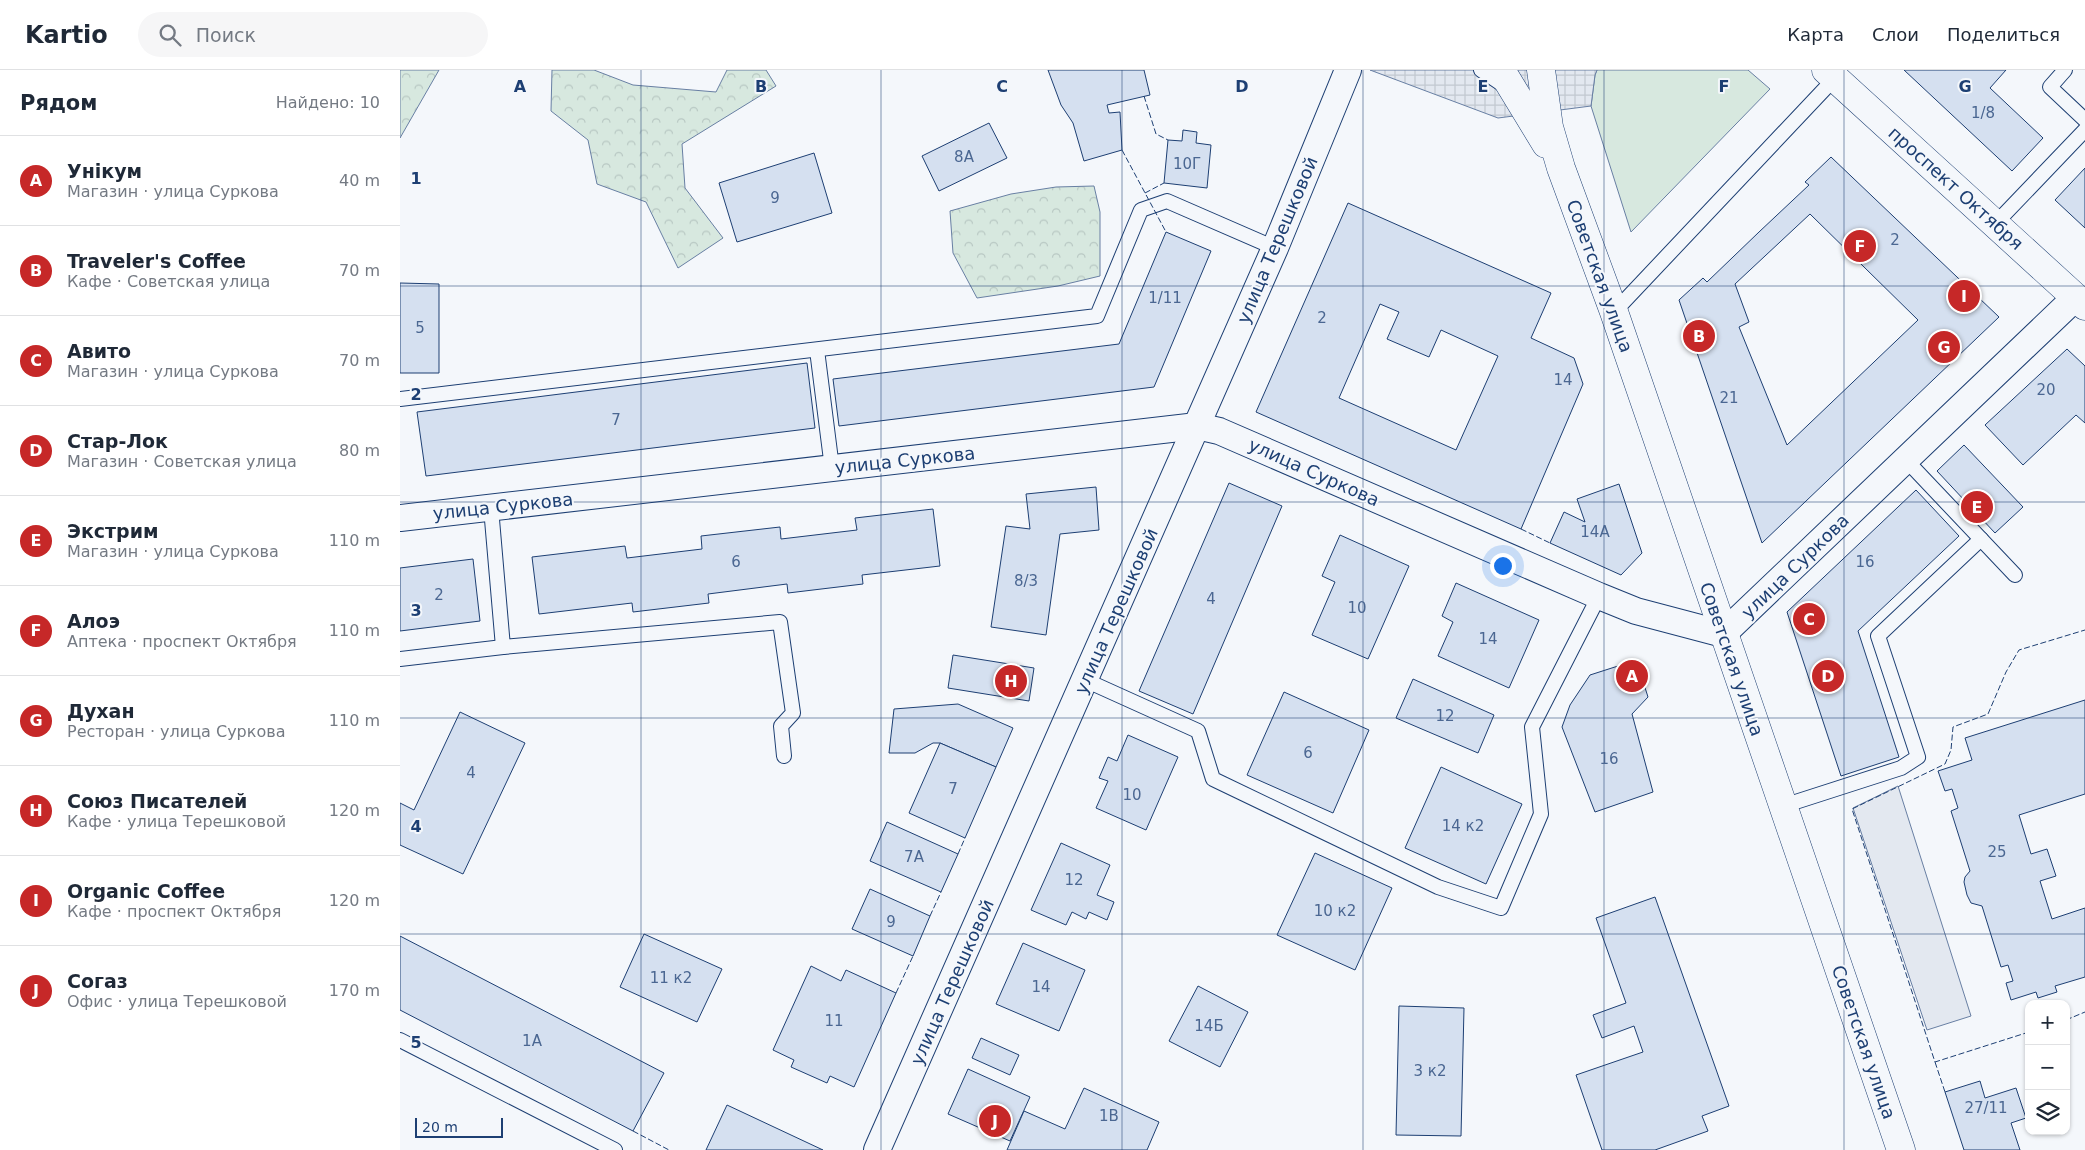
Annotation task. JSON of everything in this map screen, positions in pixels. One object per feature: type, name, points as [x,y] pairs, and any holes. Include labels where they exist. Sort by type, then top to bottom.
[{"type":"main road","points":[[1541,70],[1549,127],[1562,168]]},
{"type":"main road","name":"проспект Октября","points":[[1830,74],[2080,302]]},
{"type":"main road","points":[[1508,81],[1562,168]]},
{"type":"main road","name":"Советская улица","points":[[1562,168],[1614,312],[1901,1150]]},
{"type":"street","name":"улица Терешковой","points":[[878,1150],[1275,248],[1348,70]]},
{"type":"street","name":"улица Суркова","points":[[400,518],[1197,426],[1219,431],[1636,611],[1723,634],[1906,460],[2080,302]]},
{"type":"lane","points":[[1481,70],[1508,81]]},
{"type":"lane","points":[[2065,70],[2050,88],[2085,120]]},
{"type":"lane","points":[[1614,312],[1830,74]]},
{"type":"lane","points":[[1995,224],[2085,130]]},
{"type":"lane","points":[[400,399],[1097,316],[1142,210],[1167,201],[1275,248]]},
{"type":"lane","points":[[817,350],[832,468]]},
{"type":"lane","points":[[1906,460],[2015,575]]},
{"type":"lane","points":[[491,508],[503,647]]},
{"type":"lane","points":[[1783,806],[1901,768],[1918,757],[1878,636],[1981,539]]},
{"type":"lane","points":[[1085,680],[1198,731],[1213,779],[1438,887],[1501,908],[1541,814],[1532,727],[1599,596]]},
{"type":"lane","points":[[400,659],[503,647],[780,622],[793,713],[781,726],[784,756]]},
{"type":"lane","points":[[400,1040],[615,1150]]},
{"type":"green space","points":[[400,70],[439,70],[400,138]]},
{"type":"green space","points":[[552,70],[594,70],[633,85],[716,92],[727,70],[766,70],[776,86],[682,144],[685,188],[723,238],[678,268],[646,202],[597,184],[588,140],[551,111]]},
{"type":"green space","points":[[1597,70],[1748,70],[1770,89],[1631,232],[1591,106]]},
{"type":"green space","points":[[1094,186],[1100,212],[1100,276],[1058,286],[977,298],[953,253],[950,211],[1011,194],[1056,187]]},
{"type":"shaded area","points":[[1370,70],[1597,70],[1591,106],[1498,118]]},
{"type":"shaded area","points":[[1898,786],[1971,1016],[1927,1030],[1853,808]]},
{"type":"building","points":[[1048,70],[1144,70],[1150,95],[1107,105],[1109,113],[1120,112],[1122,150],[1084,161],[1073,123],[1061,105]]},
{"type":"building","points":[[1904,70],[2006,70],[1990,88],[2043,138],[2012,171]]},
{"type":"building","points":[[989,123],[1007,158],[939,191],[922,156]]},
{"type":"building","points":[[1183,130],[1197,132],[1196,143],[1211,145],[1207,188],[1164,183],[1168,140],[1182,141]]},
{"type":"building","points":[[814,153],[832,213],[737,242],[719,183]]},
{"type":"building","points":[[1831,157],[1999,317],[1762,543],[1679,300],[1703,278],[1707,282],[1809,185],[1805,182]],"holes":[[[1810,214],[1918,320],[1787,445],[1739,327],[1749,322],[1735,284]]]},
{"type":"building","points":[[2085,168],[2085,228],[2055,200]]},
{"type":"building","points":[[1348,203],[1551,293],[1531,338],[1574,358],[1583,384],[1521,529],[1256,412]],"holes":[[[1380,304],[1399,312],[1387,339],[1429,357],[1441,330],[1498,356],[1456,450],[1339,398]]]},
{"type":"building","points":[[1166,232],[1211,251],[1154,387],[839,426],[833,379],[1119,344]]},
{"type":"building","points":[[400,283],[439,284],[439,373],[400,373]]},
{"type":"building","points":[[2067,349],[2085,366],[2085,423],[2076,415],[2023,465],[1985,425]]},
{"type":"building","points":[[807,363],[815,428],[426,476],[417,412]]},
{"type":"building","points":[[1964,445],[2023,507],[1995,533],[1937,471]]},
{"type":"building","points":[[1229,483],[1282,506],[1193,714],[1139,691]]},
{"type":"building","points":[[1619,484],[1642,553],[1621,575],[1550,543],[1564,512],[1585,522],[1577,499]]},
{"type":"building","points":[[1096,487],[1099,530],[1060,534],[1046,635],[991,627],[1006,526],[1030,529],[1026,494]]},
{"type":"building","points":[[1916,490],[1959,536],[1858,631],[1899,757],[1841,776],[1787,612]]},
{"type":"building","points":[[933,509],[940,566],[862,575],[863,584],[788,593],[787,584],[708,594],[709,603],[633,612],[632,603],[539,614],[532,557],[625,546],[627,558],[702,549],[701,536],[780,527],[781,539],[857,530],[855,518]]},
{"type":"building","points":[[1340,535],[1409,566],[1368,659],[1312,635],[1335,582],[1322,576]]},
{"type":"building","points":[[473,559],[480,621],[400,631],[400,568]]},
{"type":"building","points":[[1456,583],[1539,620],[1509,688],[1438,656],[1453,622],[1442,616]]},
{"type":"building","points":[[953,655],[1034,668],[1029,701],[948,688]]},
{"type":"building","points":[[1618,666],[1640,672],[1648,697],[1632,714],[1653,792],[1595,812],[1562,727],[1570,705],[1590,675]]},
{"type":"building","points":[[1413,679],[1494,715],[1478,753],[1396,718]]},
{"type":"building","points":[[1284,692],[1369,730],[1333,813],[1247,775]]},
{"type":"building","points":[[2085,700],[2085,794],[2019,815],[2031,854],[2047,849],[2056,876],[2040,881],[2052,919],[2085,908],[2085,977],[2055,986],[2057,992],[2038,998],[2036,992],[2011,1000],[2006,983],[2013,981],[2008,965],[2001,967],[1982,906],[1971,903],[1967,895],[1964,882],[1965,877],[1970,871],[1951,811],[1958,808],[1952,789],[1945,791],[1938,771],[1972,760],[1965,738]]},
{"type":"building","points":[[958,704],[1013,728],[996,767],[940,743],[933,743],[915,753],[889,753],[894,709]]},
{"type":"building","points":[[460,712],[525,743],[463,874],[400,845],[400,803],[414,810]]},
{"type":"building","points":[[1128,735],[1178,757],[1146,830],[1096,808],[1108,781],[1099,778],[1108,757],[1117,761]]},
{"type":"building","points":[[940,743],[996,767],[965,838],[909,813]]},
{"type":"building","points":[[1441,767],[1522,804],[1486,884],[1405,848]]},
{"type":"building","points":[[887,822],[958,854],[941,892],[870,861]]},
{"type":"building","points":[[1061,843],[1110,865],[1097,895],[1114,902],[1107,920],[1089,912],[1086,919],[1072,912],[1066,925],[1031,910]]},
{"type":"building","points":[[1315,853],[1392,888],[1355,970],[1277,935]]},
{"type":"building","points":[[870,889],[930,916],[913,956],[852,929]]},
{"type":"building","points":[[1655,897],[1729,1106],[1702,1116],[1708,1131],[1655,1150],[1602,1150],[1576,1075],[1643,1052],[1634,1026],[1602,1038],[1593,1015],[1626,1003],[1596,918]]},
{"type":"building","points":[[644,934],[722,969],[697,1022],[620,987]]},
{"type":"building","points":[[400,936],[664,1073],[633,1131],[400,1010]]},
{"type":"building","points":[[1023,943],[1085,970],[1059,1031],[996,1004]]},
{"type":"building","points":[[811,966],[841,981],[846,970],[896,993],[854,1087],[830,1076],[827,1083],[791,1067],[794,1060],[773,1050]]},
{"type":"building","points":[[1198,986],[1248,1012],[1220,1067],[1169,1041]]},
{"type":"building","points":[[1399,1006],[1464,1008],[1461,1136],[1396,1135]]},
{"type":"building","points":[[981,1038],[1019,1055],[1010,1075],[972,1058]]},
{"type":"building","points":[[968,1069],[1030,1097],[1010,1141],[948,1114]]},
{"type":"building","points":[[1980,1081],[1985,1098],[2016,1088],[2025,1118],[2011,1123],[2020,1150],[1964,1150],[1945,1092]]},
{"type":"building","points":[[1084,1088],[1159,1122],[1147,1150],[1007,1150],[1024,1111],[1065,1129]]},
{"type":"building","points":[[727,1105],[823,1150],[706,1150]]},
{"type":"fence","points":[[1144,96],[1156,134],[1168,140]]},
{"type":"fence","points":[[1122,150],[1166,232]]},
{"type":"fence","points":[[1145,193],[1164,183]]},
{"type":"fence","points":[[1521,529],[1550,543]]},
{"type":"fence","points":[[2025,1033],[1935,1062],[1852,809],[1945,764],[1951,750],[1953,727],[1988,714],[2006,672],[2019,650],[2085,630]]},
{"type":"fence","points":[[958,854],[965,838]]},
{"type":"fence","points":[[930,916],[941,892]]},
{"type":"fence","points":[[896,993],[913,956]]},
{"type":"fence","points":[[2070,1018],[2085,1012]]},
{"type":"fence","points":[[1935,1062],[1945,1092]]},
{"type":"fence","points":[[633,1131],[669,1150]]},
{"type":"place","name":"Алоэ","points":[[1860,246]]},
{"type":"place","name":"Organic Coffee","points":[[1964,296]]},
{"type":"place","name":"Traveler's Coffee","points":[[1699,336]]},
{"type":"place","name":"Духан","points":[[1944,347]]},
{"type":"place","name":"Экстрим","points":[[1977,507]]},
{"type":"place","name":"Авито","points":[[1809,619]]},
{"type":"place","name":"Унiкум","points":[[1632,676]]},
{"type":"place","name":"Стар-Лок","points":[[1828,676]]},
{"type":"place","name":"Союз Писателей","points":[[1011,681]]},
{"type":"place","name":"Согаз","points":[[995,1121]]}]
